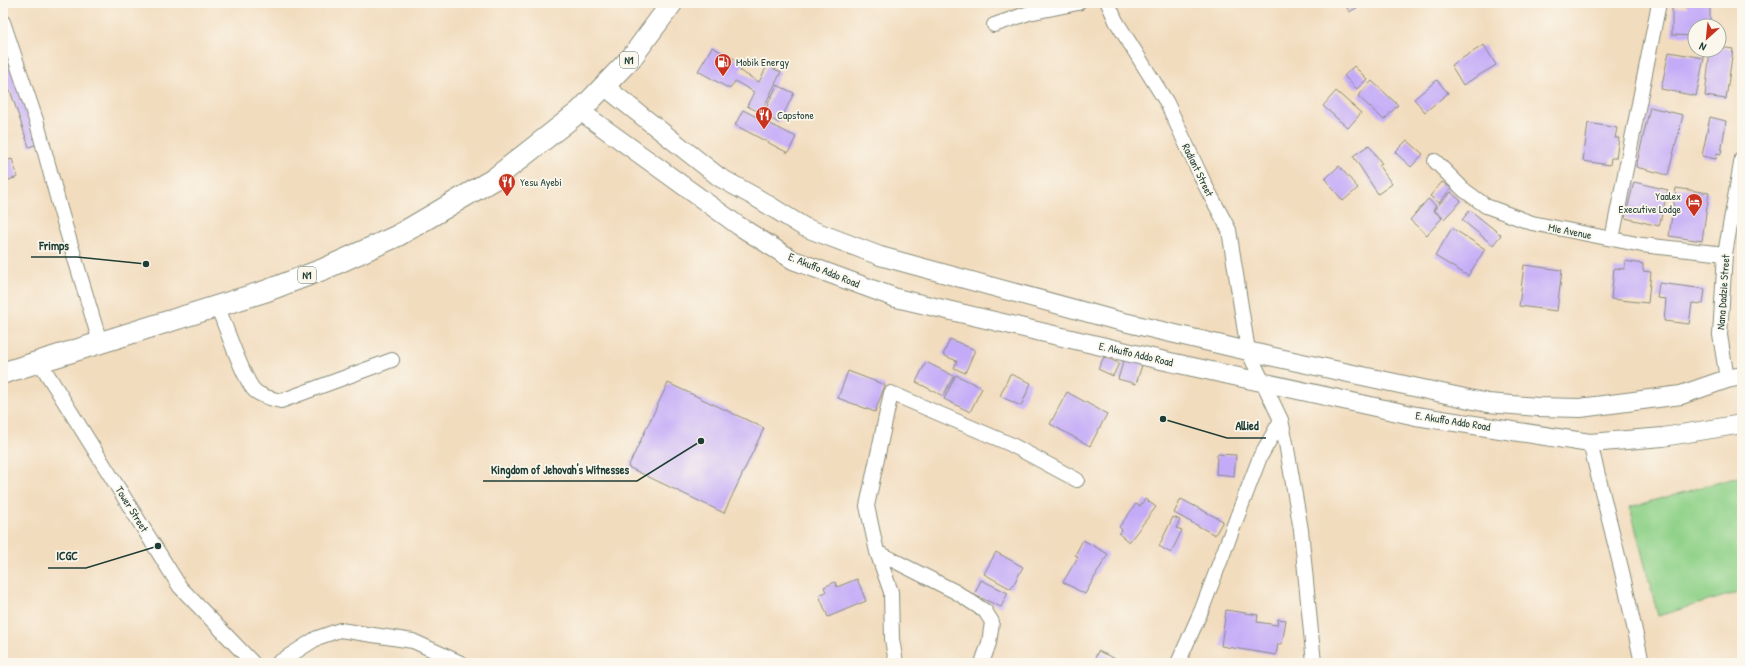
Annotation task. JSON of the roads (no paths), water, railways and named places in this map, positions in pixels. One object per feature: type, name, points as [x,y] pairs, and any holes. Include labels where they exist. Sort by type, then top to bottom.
[{"type":"highway","name":"N1","points":[[3,373],[217,305],[266,291],[324,269],[397,236],[494,179],[580,111],[632,57],[672,3]]},
{"type":"main road","name":"E. Akuffo Addo Road","points":[[604,86],[719,177],[804,227],[888,258],[1111,319],[1248,351],[1488,403],[1538,407],[1580,408],[1681,395],[1735,378]]},
{"type":"main road","name":"E. Akuffo Addo Road","points":[[580,111],[739,226],[793,260],[896,298],[1025,329],[1416,416],[1590,443],[1663,437],[1742,424]]},
{"type":"street","points":[[994,25],[1029,13],[1078,3]]},
{"type":"street","name":"Radiant Street","points":[[1108,3],[1116,21],[1168,103],[1205,185],[1229,230],[1248,351],[1281,420],[1302,530],[1314,663]]},
{"type":"street","points":[[1612,239],[1660,3]]},
{"type":"street","points":[[3,22],[37,123],[63,220],[100,342]]},
{"type":"street","name":"Nana Dadzie Street","points":[[1735,378],[1720,336],[1725,254],[1742,158]]},
{"type":"street","name":"Mie Avenue","points":[[1435,161],[1464,190],[1486,206],[1532,223],[1642,245],[1725,254]]},
{"type":"street","points":[[217,305],[247,379],[255,391],[270,398],[281,401],[392,360]]},
{"type":"street","name":"Tower Street","points":[[39,361],[180,588],[254,663]]},
{"type":"street","points":[[896,663],[892,639],[891,592],[878,552],[867,506],[891,393],[1010,444],[1077,480]]},
{"type":"street","points":[[1178,663],[1202,609],[1260,457],[1281,420]]},
{"type":"street","points":[[1590,443],[1622,569],[1642,663]]},
{"type":"street","points":[[878,552],[956,592],[985,611],[992,622],[990,643],[982,663]]},
{"type":"street","points":[[278,663],[316,638],[340,630],[413,641],[461,663]]},
{"type":"place","name":"Mobik Energy","points":[[723,77]]},
{"type":"place","name":"Capstone","points":[[764,130]]},
{"type":"place","name":"Yesu Ayebi","points":[[507,197]]},
{"type":"place","name":"Yaalex Executive Lodge","points":[[1694,217]]},
{"type":"place","name":"Frimps","points":[[146,264]]},
{"type":"place","name":"Allied","points":[[1163,419]]},
{"type":"place","name":"Kingdom of Jehovah's Witnesses","points":[[701,441]]},
{"type":"place","name":"ICGC","points":[[158,546]]}]
